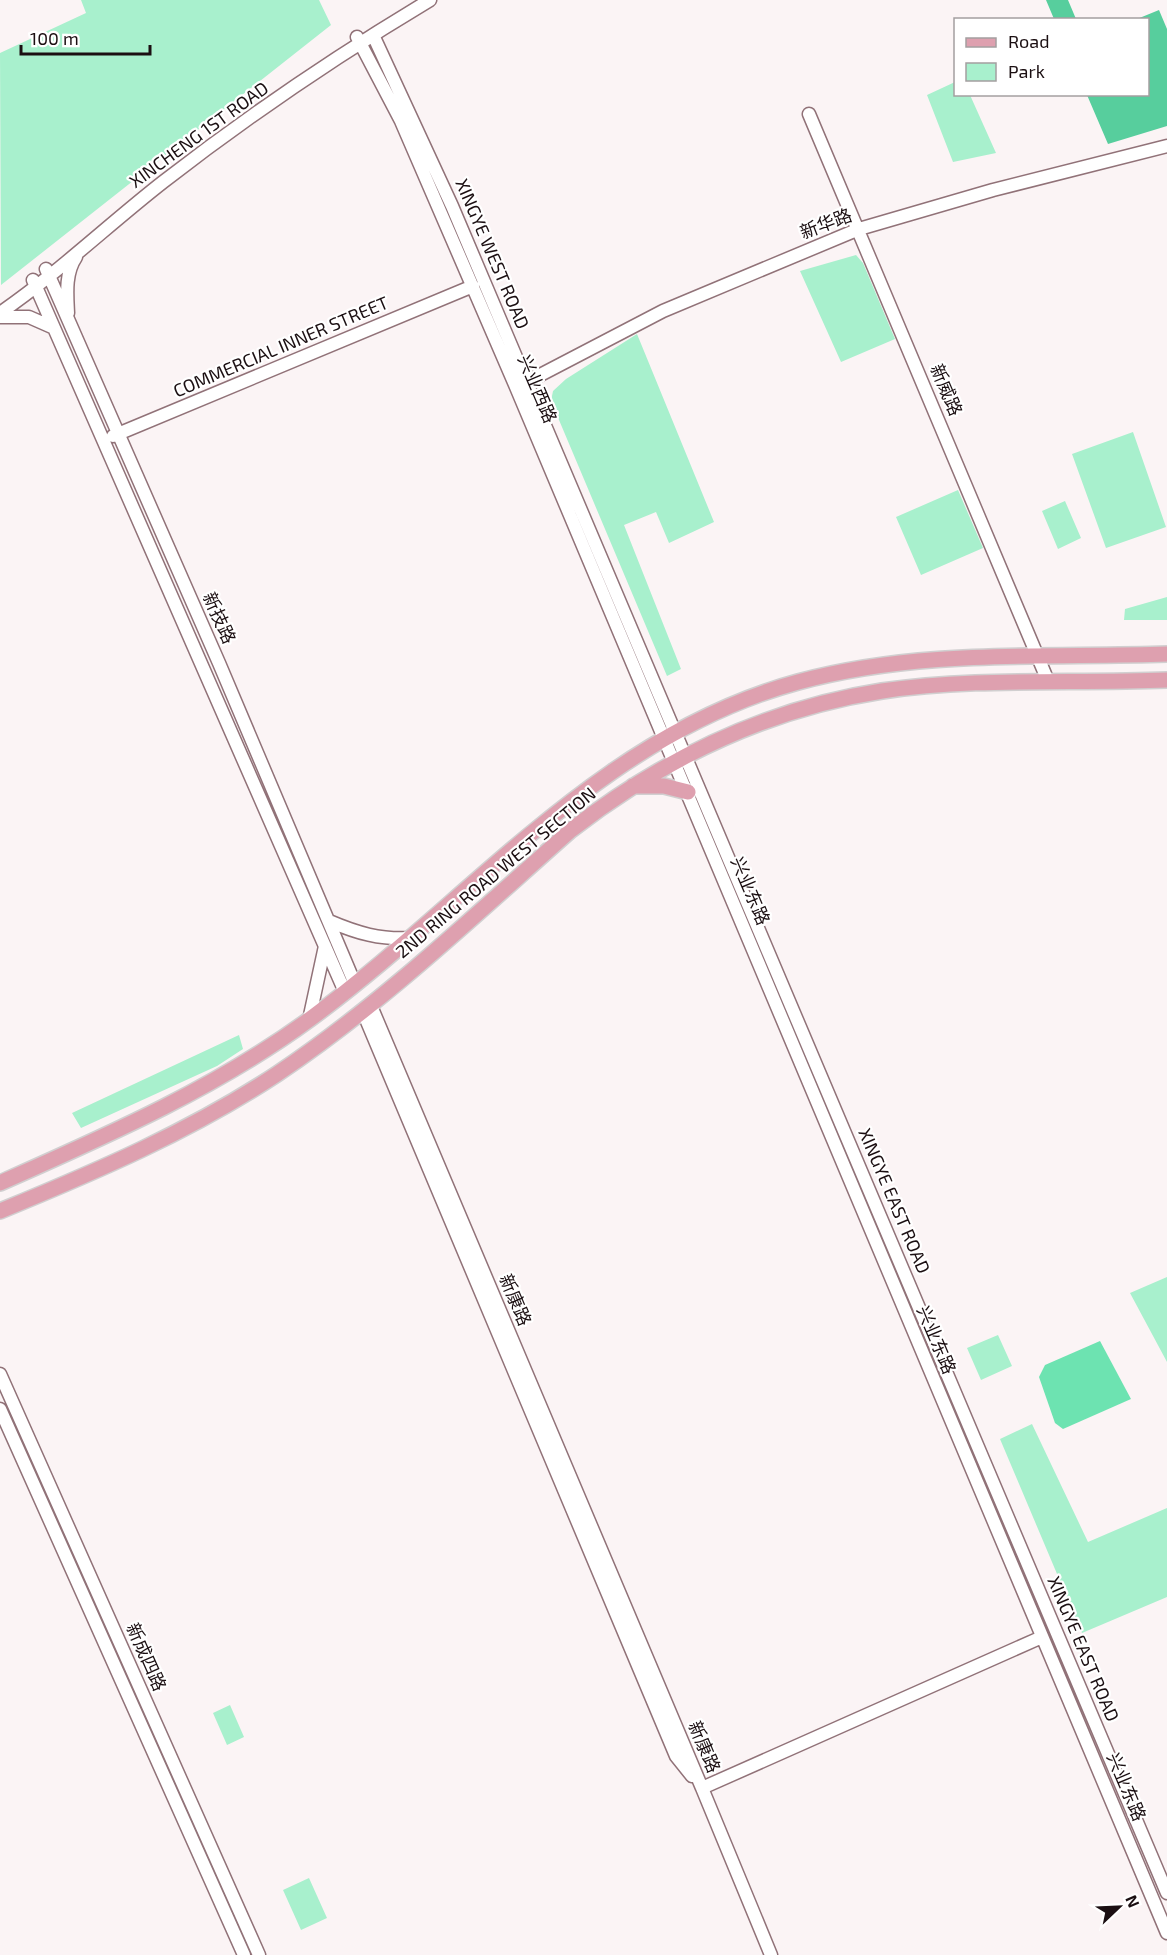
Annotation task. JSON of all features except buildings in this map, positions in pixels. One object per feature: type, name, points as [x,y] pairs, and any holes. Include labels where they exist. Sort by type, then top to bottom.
[{"type":"main road","name":"2ND RING ROAD WEST SECTION","points":[[0,1184],[168,1105],[309,1020],[413,938],[541,824],[591,785],[670,733],[742,701],[796,682],[884,663],[949,657],[1167,654]]},
{"type":"main road","name":"2ND RING ROAD WEST SECTION","points":[[0,1211],[70,1182],[185,1128],[276,1074],[367,1009],[571,830],[633,786],[680,757],[778,715],[882,691],[983,683],[1167,680]]},
{"type":"main road","points":[[633,786],[664,786],[688,792]]},
{"type":"street","name":"XINCHENG 1ST ROAD","points":[[47,273],[79,251],[164,182],[243,123],[415,0]]},
{"type":"street","name":"XINCHENG 1ST ROAD","points":[[0,313],[168,169],[239,116],[358,41],[430,0]]},
{"type":"street","name":"XINGYE WEST ROAD","points":[[372,35],[452,206],[521,384],[680,757]]},
{"type":"street","name":"兴业西路","points":[[358,41],[401,121],[472,286],[521,384]]},
{"type":"street","name":"新威路","points":[[809,114],[1039,655],[1048,681]]},
{"type":"street","name":"新华路","points":[[521,384],[663,311],[859,229],[993,190],[1167,146]]},
{"type":"street","points":[[68,320],[67,287],[71,263],[79,251]]},
{"type":"street","name":"新技路","points":[[47,273],[329,921],[350,988]]},
{"type":"street","name":"XINCHENG 1ST ROAD","points":[[0,303],[34,284]]},
{"type":"street","name":"新技路","points":[[34,284],[325,946],[350,988]]},
{"type":"street","name":"COMMERCIAL INNER STREET","points":[[103,440],[472,286]]},
{"type":"street","points":[[0,317],[29,317],[54,328]]},
{"type":"street","name":"兴业东路","points":[[680,757],[688,792],[799,1054],[874,1241],[1167,1933]]},
{"type":"street","name":"XINGYE EAST ROAD","points":[[680,757],[1167,1893]]},
{"type":"street","points":[[329,921],[362,935],[390,939],[413,938]]},
{"type":"street","points":[[309,1020],[325,946]]},
{"type":"street","name":"新康路","points":[[367,1009],[676,1756],[702,1788],[771,1955]]},
{"type":"street","name":"新成四路","points":[[0,1374],[259,1955]]},
{"type":"street","name":"新成四路","points":[[0,1409],[244,1955]]},
{"type":"street","points":[[702,1788],[1042,1637]]},
{"type":"green space","points":[[81,0],[319,0],[331,25],[1,285],[0,53],[86,13]]},
{"type":"green space","points":[[954,82],[954,96],[970,96],[996,153],[953,162],[927,95]]},
{"type":"green space","points":[[856,255],[863,263],[895,339],[841,362],[800,271]]},
{"type":"green space","points":[[637,334],[714,522],[669,543],[656,512],[624,525],[681,669],[667,676],[551,401],[553,391],[566,379]]},
{"type":"green space","points":[[1133,432],[1166,527],[1106,548],[1072,454]]},
{"type":"green space","points":[[958,490],[983,548],[921,575],[896,517]]},
{"type":"green space","points":[[1065,501],[1081,538],[1058,549],[1042,511]]},
{"type":"green space","points":[[1167,597],[1167,620],[1124,620],[1125,609]]},
{"type":"green space","points":[[239,1035],[243,1049],[217,1066],[81,1128],[72,1113]]},
{"type":"green space","points":[[1167,1277],[1167,1362],[1130,1293]]},
{"type":"green space","points":[[998,1335],[1012,1366],[981,1380],[967,1348]]},
{"type":"green space","points":[[1032,1424],[1088,1542],[1167,1508],[1167,1597],[1082,1633],[1000,1439]]},
{"type":"green space","points":[[230,1705],[244,1737],[227,1745],[213,1713]]},
{"type":"green space","points":[[309,1878],[327,1918],[301,1930],[283,1890]]},
{"type":"shaded area","points":[[1046,0],[1068,0],[1076,18],[1054,18]]},
{"type":"shaded area","points":[[1159,10],[1167,29],[1167,126],[1108,144],[1087,96],[1149,96],[1149,18],[1139,18]]},
{"type":"shaded area","points":[[1100,1341],[1131,1399],[1063,1429],[1055,1423],[1039,1377],[1045,1365]]}]
